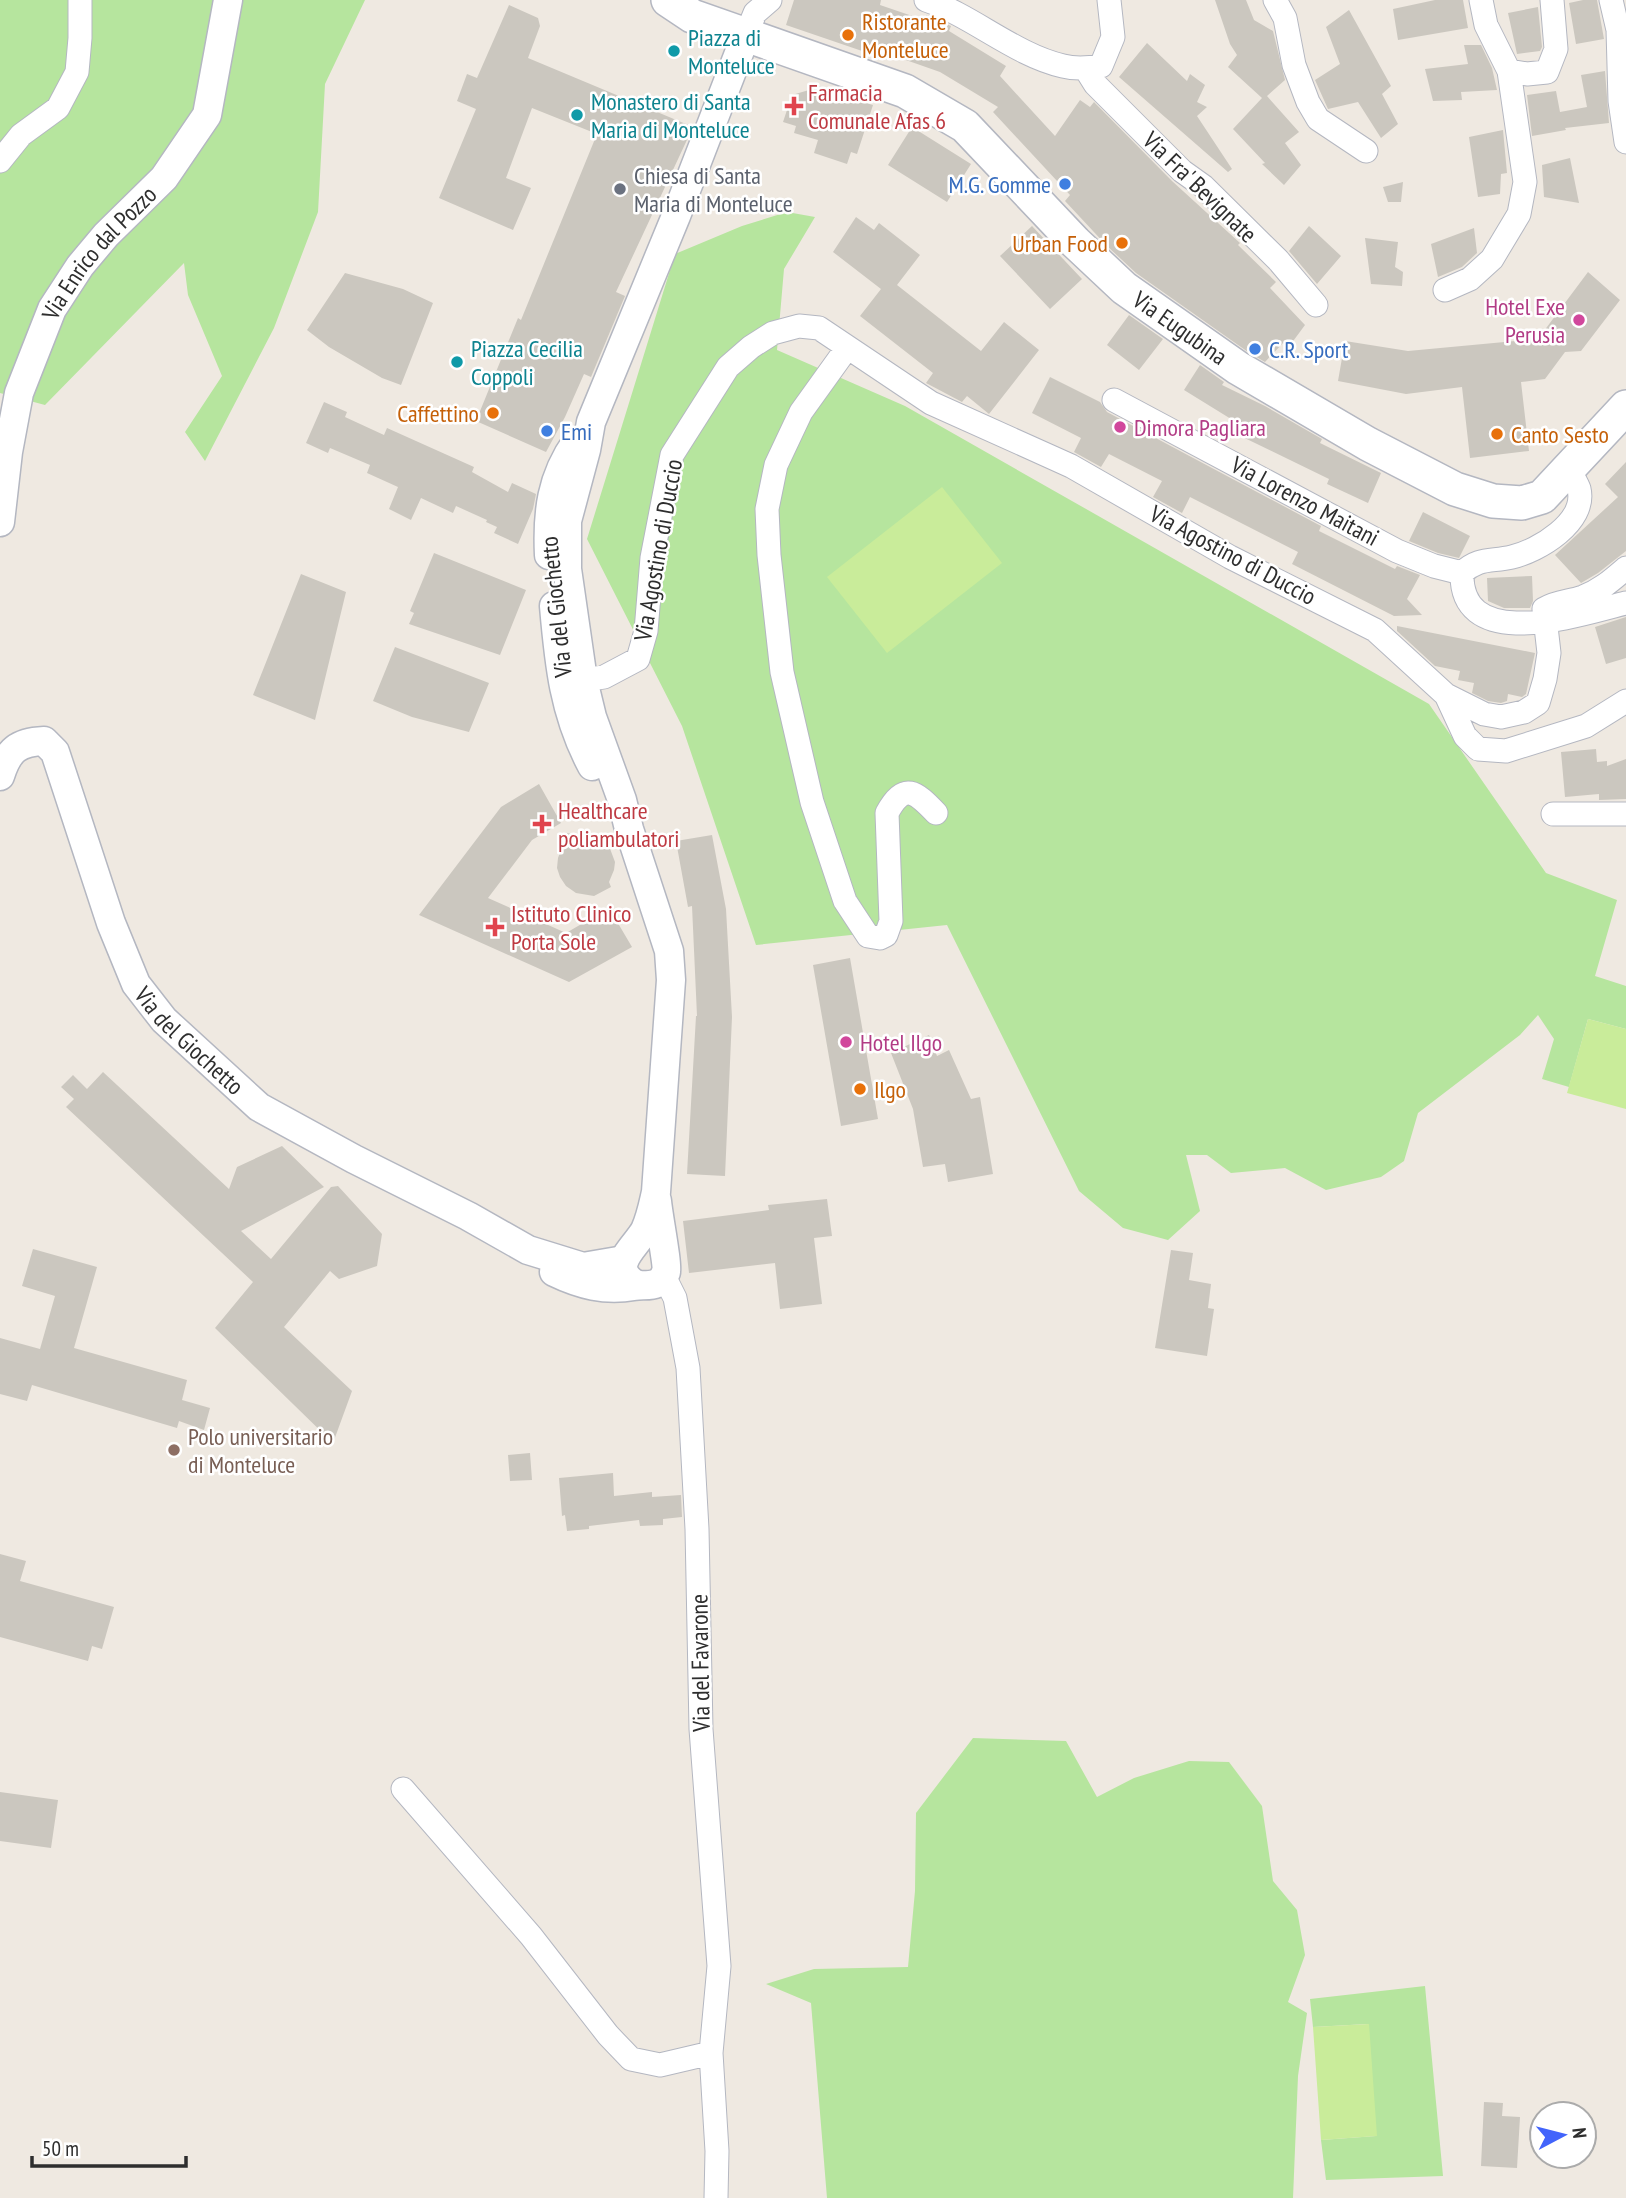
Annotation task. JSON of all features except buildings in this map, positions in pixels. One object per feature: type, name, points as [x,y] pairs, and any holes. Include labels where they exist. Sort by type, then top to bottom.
[{"type":"main road","name":"Via Eugubina","points":[[668,0],[692,16],[905,91],[965,126],[1075,242],[1124,288],[1238,368],[1368,444],[1455,489],[1493,501],[1522,503],[1542,497],[1626,407]]},
{"type":"street","points":[[0,161],[22,135],[58,108],[77,72],[80,0]]},
{"type":"street","name":"Via Enrico dal Pozzo","points":[[0,522],[4,455],[19,393],[52,309],[80,266],[106,235],[164,178],[207,115],[228,0]]},
{"type":"street","points":[[746,35],[755,13],[771,0]]},
{"type":"street","points":[[926,0],[950,8],[1016,47],[1063,66],[1085,68],[1101,66],[1113,37],[1109,0]]},
{"type":"street","points":[[1445,290],[1470,279],[1492,259],[1519,214],[1525,182],[1509,71],[1486,25],[1481,0]]},
{"type":"street","points":[[1509,71],[1527,74],[1547,72],[1556,48],[1552,0]]},
{"type":"street","points":[[1611,0],[1618,30],[1620,101],[1626,142]]},
{"type":"street","points":[[1277,1],[1285,18],[1294,65],[1318,119],[1366,151]]},
{"type":"street","name":"Via del Giochetto","points":[[528,1250],[551,1271],[578,1283],[613,1289],[637,1285],[626,1276],[647,1258],[656,1192],[671,980],[669,951],[622,800],[592,717],[583,680],[567,569],[567,521],[591,422],[676,216],[746,35]]},
{"type":"street","name":"Via Fra' Bevignate","points":[[1085,68],[1095,84],[1182,171],[1203,186],[1278,260],[1316,305]]},
{"type":"street","name":"Via Agostino di Duccio","points":[[583,680],[604,677],[638,659],[646,631],[652,558],[672,455],[728,367],[773,333],[799,326],[819,328],[931,403],[1071,466],[1230,557],[1376,630],[1446,695],[1483,715],[1502,717],[1524,712],[1538,703],[1549,653],[1545,623]]},
{"type":"street","points":[[847,348],[802,412],[776,466],[767,509],[769,555],[782,672],[812,802],[845,901],[868,936],[880,938],[886,935],[891,921],[887,813],[891,805],[895,798],[906,792],[917,794],[936,813]]},
{"type":"street","name":"Via Lorenzo Maitani","points":[[1114,400],[1397,551],[1434,566],[1462,573]]},
{"type":"street","name":"Via del Giochetto","points":[[591,422],[573,446],[553,492],[548,517],[550,574],[562,679],[570,717],[590,763],[629,828]]},
{"type":"street","points":[[1569,469],[1579,491],[1577,508],[1561,533],[1536,548],[1512,557],[1472,564],[1462,573],[1461,588],[1477,613],[1489,619],[1545,623],[1626,603]]},
{"type":"street","points":[[1545,623],[1545,609],[1554,603],[1581,598],[1606,587],[1626,568]]},
{"type":"street","points":[[1446,695],[1465,736],[1478,749],[1506,751],[1586,726],[1626,701]]},
{"type":"street","name":"Via del Giochetto","points":[[0,775],[14,749],[27,742],[44,741],[55,752],[111,923],[136,984],[164,1020],[259,1107],[528,1250],[583,1267],[647,1258]]},
{"type":"street","points":[[1553,814],[1626,814]]},
{"type":"street","name":"Via del Favarone","points":[[647,1258],[675,1298],[689,1381],[697,1528],[701,1728],[719,1966],[711,2053],[718,2151],[716,2198]]},
{"type":"street","points":[[402,1789],[531,1936],[608,2035],[631,2059],[660,2066],[711,2053]]},
{"type":"green space","points":[[0,0],[365,0],[325,84],[318,212],[274,328],[205,461],[185,432],[222,376],[188,295],[184,263],[45,405],[0,393]]},
{"type":"green space","points":[[787,212],[815,217],[784,269],[777,350],[905,406],[1429,704],[1546,873],[1617,900],[1595,976],[1626,986],[1626,1029],[1588,1019],[1569,1087],[1542,1079],[1554,1039],[1538,1015],[1520,1035],[1418,1113],[1404,1161],[1381,1177],[1326,1190],[1285,1168],[1231,1173],[1207,1155],[1186,1155],[1200,1211],[1168,1240],[1123,1228],[1079,1191],[947,925],[756,945],[682,726],[587,539],[675,254],[742,226]]},
{"type":"green space","points":[[942,487],[1002,563],[887,653],[827,577]]},
{"type":"green space","points":[[1588,1019],[1626,1029],[1626,1109],[1567,1093]]},
{"type":"green space","points":[[973,1738],[1066,1741],[1097,1797],[1134,1778],[1189,1761],[1229,1762],[1262,1806],[1273,1881],[1297,1910],[1305,1955],[1288,2002],[1307,2013],[1298,2076],[1293,2198],[827,2198],[811,2003],[766,1984],[814,1969],[908,1967],[915,1891],[916,1813]]},
{"type":"green space","points":[[1425,1986],[1443,2176],[1326,2180],[1321,2140],[1376,2136],[1368,2024],[1313,2027],[1310,1999]]},
{"type":"green space","points":[[1369,2024],[1377,2136],[1321,2140],[1313,2027]]},
{"type":"place","name":"Ristorante Monteluce","points":[[848,35]]},
{"type":"place","name":"Piazza di Monteluce","points":[[674,51]]},
{"type":"place","name":"Farmacia Comunale Afas 6","points":[[794,106]]},
{"type":"place","name":"Monastero di Santa Maria di Monteluce","points":[[577,115]]},
{"type":"place","name":"M.G. Gomme","points":[[1065,184]]},
{"type":"place","name":"Chiesa di Santa Maria di Monteluce","points":[[620,189]]},
{"type":"place","name":"Urban Food","points":[[1122,243]]},
{"type":"place","name":"Hotel Exe Perusia","points":[[1579,320]]},
{"type":"place","name":"C.R. Sport","points":[[1255,349]]},
{"type":"place","name":"Piazza Cecilia Coppoli","points":[[457,362]]},
{"type":"place","name":"Caffettino","points":[[493,413]]},
{"type":"place","name":"Dimora Pagliara","points":[[1120,427]]},
{"type":"place","name":"Emi","points":[[547,431]]},
{"type":"place","name":"Canto Sesto","points":[[1497,434]]},
{"type":"place","name":"Healthcare poliambulatori","points":[[542,824]]},
{"type":"place","name":"Istituto Clinico Porta Sole","points":[[495,927]]},
{"type":"place","name":"Hotel Ilgo","points":[[846,1042]]},
{"type":"place","name":"Ilgo","points":[[860,1089]]},
{"type":"place","name":"Polo universitario di Monteluce","points":[[174,1450]]}]
